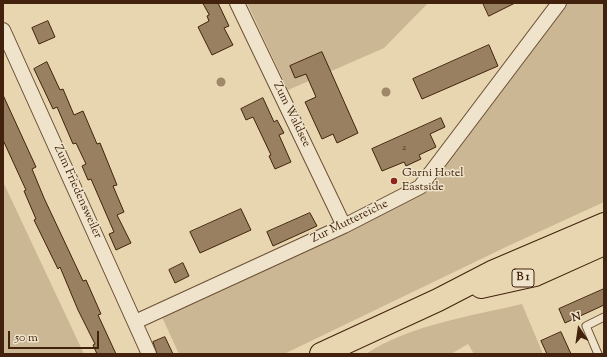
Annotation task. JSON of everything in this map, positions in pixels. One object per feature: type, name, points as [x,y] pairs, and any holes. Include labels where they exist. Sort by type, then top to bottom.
[{"type":"main road","name":"B 1","points":[[321,354],[438,300],[494,271],[604,224]]},
{"type":"main road","name":"B 1","points":[[438,300],[477,288],[535,276],[604,244]]},
{"type":"street","name":"Zum Waldsee","points":[[237,3],[344,226]]},
{"type":"street","name":"Zur Muttereiche","points":[[135,322],[344,226],[420,187],[559,3]]},
{"type":"street","name":"Zum Friedensweiler","points":[[3,30],[149,354]]},
{"type":"lane","points":[[598,354],[586,326],[604,317]]},
{"type":"shaded area","points":[[247,3],[428,3],[384,48],[288,90]]},
{"type":"shaded area","points":[[565,3],[604,3],[604,202],[508,246],[284,354],[179,354],[162,317],[422,194]]},
{"type":"shaded area","points":[[3,183],[5,186],[84,354],[3,354]]},
{"type":"shaded area","points":[[522,304],[543,354],[474,354],[468,344],[451,354],[366,354],[383,344],[421,329],[462,317]]},
{"type":"building","points":[[203,3],[218,3],[229,26],[224,28],[233,45],[212,55],[198,27],[209,21],[207,16],[209,15]]},
{"type":"building","points":[[483,3],[515,3],[489,16]]},
{"type":"building","points":[[48,21],[55,37],[39,44],[32,28]]},
{"type":"building","points":[[489,45],[498,66],[422,99],[413,79]]},
{"type":"building","points":[[322,52],[358,133],[337,143],[333,134],[322,139],[305,102],[316,97],[306,74],[295,78],[290,66]]},
{"type":"building","points":[[47,62],[60,90],[63,89],[74,115],[83,111],[97,144],[100,143],[117,185],[113,186],[124,212],[117,215],[131,243],[116,250],[109,234],[114,232],[91,179],[88,180],[82,166],[86,164],[76,143],[73,144],[57,107],[53,109],[34,69]]},
{"type":"building","points":[[3,95],[36,167],[32,169],[44,198],[83,281],[86,280],[101,314],[98,315],[116,354],[97,354],[93,345],[95,344],[78,310],[60,267],[58,269],[34,220],[36,219],[24,191],[26,190],[3,140]]},
{"type":"building","points":[[263,98],[274,122],[277,120],[284,133],[279,135],[291,162],[275,169],[269,156],[271,155],[253,117],[246,120],[241,109]]},
{"type":"building","points":[[441,118],[445,127],[430,134],[436,147],[419,155],[421,159],[406,166],[404,162],[382,171],[372,149]]},
{"type":"building","points":[[241,209],[251,230],[200,253],[190,232]]},
{"type":"building","points":[[310,213],[317,226],[273,246],[267,232]]},
{"type":"building","points":[[183,263],[189,276],[175,283],[169,270]]},
{"type":"building","points":[[604,289],[604,305],[565,323],[559,309]]},
{"type":"building","points":[[561,332],[571,354],[547,354],[541,341]]},
{"type":"building","points":[[165,337],[173,354],[157,354],[153,342]]},
{"type":"place","name":"Garni Hotel Eastside","points":[[394,181]]}]
